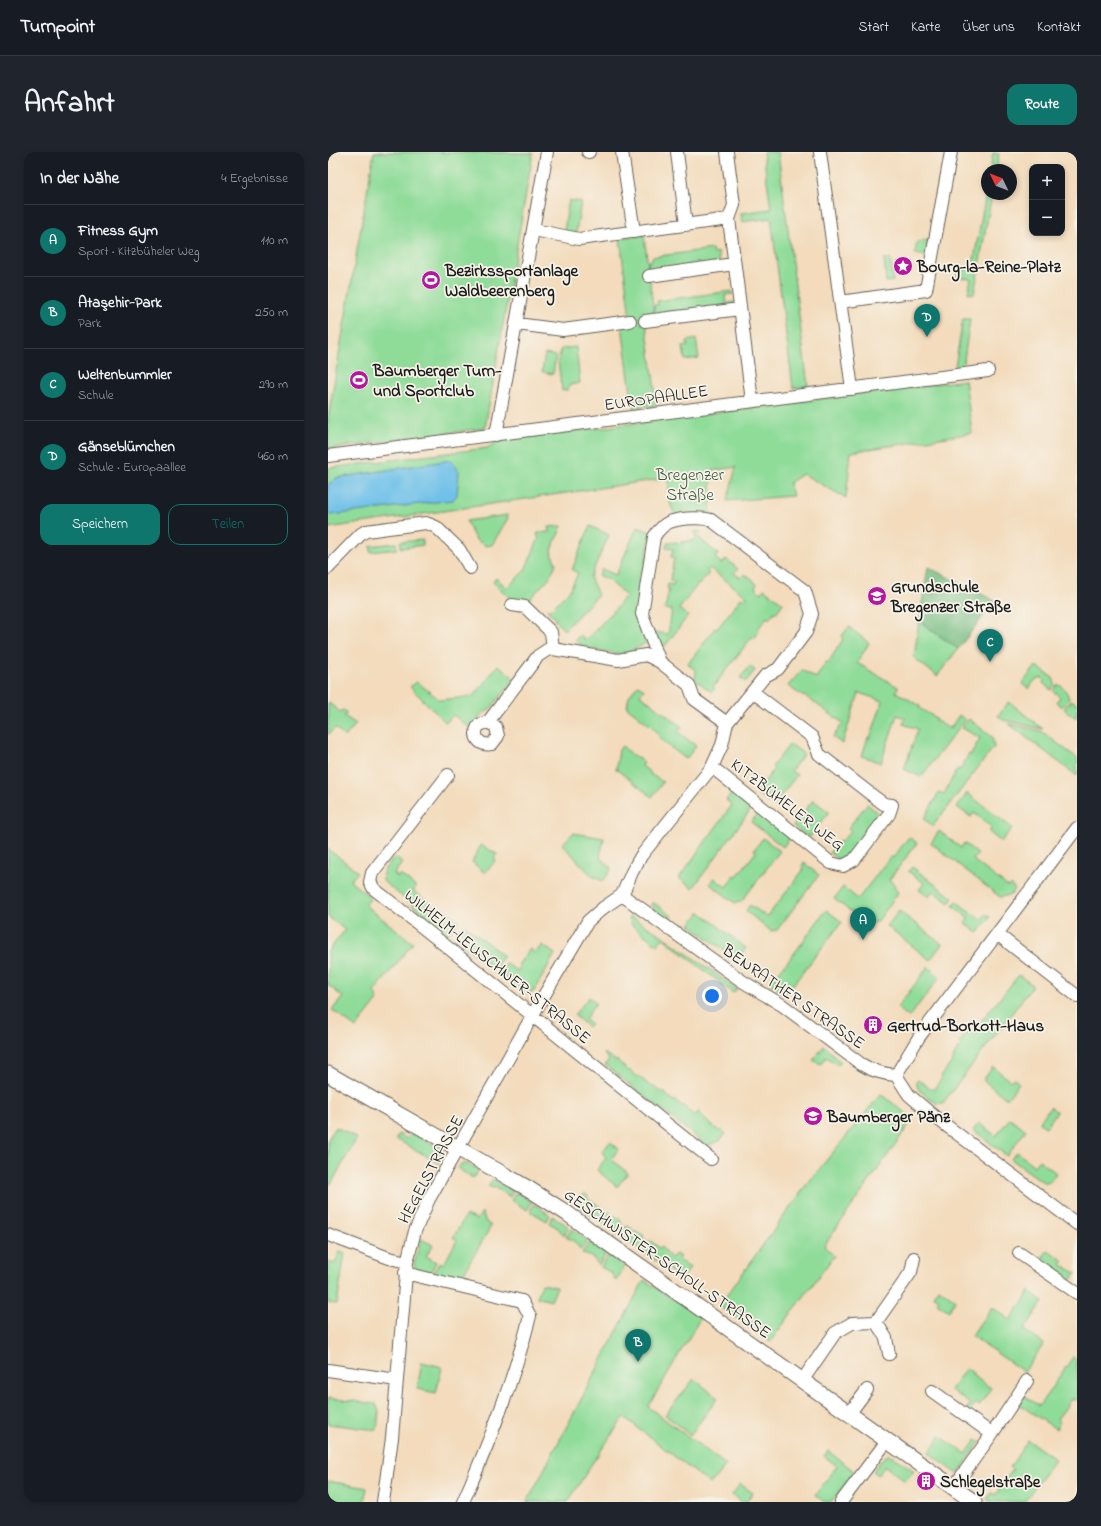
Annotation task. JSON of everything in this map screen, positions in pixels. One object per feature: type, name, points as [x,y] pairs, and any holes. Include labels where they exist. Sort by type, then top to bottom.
[{"type":"street","points":[[496,435],[547,152]]},
{"type":"street","points":[[622,152],[634,232]]},
{"type":"street","points":[[677,152],[686,225]]},
{"type":"street","points":[[727,152],[734,205],[729,219],[752,401]]},
{"type":"street","points":[[820,152],[852,388]]},
{"type":"street","points":[[840,302],[926,290],[950,152]]},
{"type":"street","points":[[534,230],[579,239],[729,219]]},
{"type":"street","points":[[649,276],[734,264]]},
{"type":"street","points":[[645,321],[740,309]]},
{"type":"street","points":[[517,324],[563,330],[630,321]]},
{"type":"street","name":"EUROPAALLEE","points":[[328,456],[988,371]]},
{"type":"street","points":[[622,895],[641,856],[712,767],[722,745],[727,724],[765,676],[778,669],[806,632],[812,614],[805,591],[711,520],[702,518],[672,521],[657,532],[654,537],[642,614],[660,662]]},
{"type":"street","points":[[328,568],[360,534],[366,531],[426,523],[436,527],[459,549],[470,568]]},
{"type":"street","points":[[512,605],[525,607],[551,632],[553,649]]},
{"type":"street","points":[[488,722],[538,656],[546,650],[553,649],[618,660],[646,655],[660,662],[689,685],[694,699],[727,724]]},
{"type":"street","name":"KITZBÜHELER WEG","points":[[712,767],[831,863],[843,866],[854,860],[890,814],[892,805],[884,804],[819,754],[812,738],[753,692]]},
{"type":"street","name":"WILHELM-LEUSCHNER-STRASSE","points":[[448,775],[377,865],[372,873],[370,882],[374,889],[711,1159]]},
{"type":"street","points":[[1077,828],[919,1037],[896,1075],[909,1095],[935,1117],[1077,1224]]},
{"type":"street","name":"HEGELSTRASSE","points":[[382,1502],[392,1438],[406,1268],[414,1231],[426,1205],[588,921],[603,908],[622,895]]},
{"type":"street","name":"BENRATHER STRASSE","points":[[622,895],[742,981],[782,1005],[861,1064],[871,1070],[896,1075]]},
{"type":"street","points":[[997,934],[1077,996]]},
{"type":"street","name":"GESCHWISTER-SCHOLL-STRASSE","points":[[328,1074],[458,1148],[568,1214],[974,1502]]},
{"type":"street","points":[[328,1235],[389,1258],[406,1268],[522,1301],[530,1316],[520,1357],[482,1459],[463,1502]]},
{"type":"street","points":[[1019,1253],[1077,1293]]},
{"type":"street","points":[[876,1322],[911,1272],[914,1258]]},
{"type":"street","points":[[802,1381],[835,1332],[852,1323],[876,1322]]},
{"type":"street","points":[[876,1322],[886,1338],[889,1354]]},
{"type":"street","points":[[328,1370],[397,1380]]},
{"type":"street","points":[[953,1488],[992,1434],[1027,1381]]},
{"type":"street","points":[[849,1414],[867,1390]]},
{"type":"street","points":[[932,1391],[992,1434]]},
{"type":"street","points":[[841,1502],[887,1441]]},
{"type":"green space","name":"Bezirkssportanlage Waldbeerenberg","points":[[374,152],[533,153],[485,428],[328,449],[328,418]]},
{"type":"green space","points":[[763,152],[778,152],[808,386],[793,388],[771,218],[742,222],[741,213],[771,209]]},
{"type":"green space","points":[[993,153],[999,154],[997,164],[991,164]]},
{"type":"green space","points":[[569,200],[581,202],[576,233],[564,231]]},
{"type":"green space","points":[[985,200],[991,200],[974,294],[968,293],[971,279],[956,277],[958,268],[972,270]]},
{"type":"green space","points":[[644,235],[654,314],[645,315],[657,405],[633,408],[622,326],[631,325],[620,238]]},
{"type":"green space","points":[[929,240],[926,256],[915,254],[917,242]]},
{"type":"green space","points":[[712,249],[713,253],[718,252],[720,265],[654,271],[653,269],[649,269],[648,261],[652,261],[652,257]]},
{"type":"green space","points":[[890,258],[893,281],[886,282],[884,259]]},
{"type":"green space","points":[[732,291],[733,294],[725,295],[726,303],[734,302],[735,305],[655,317],[654,305],[658,305],[657,301]]},
{"type":"green space","points":[[963,319],[970,319],[963,367],[955,366]]},
{"type":"green space","points":[[696,339],[699,358],[685,360],[683,347],[688,346],[687,341]]},
{"type":"green space","points":[[576,347],[580,383],[570,385],[567,390],[562,391],[558,362],[561,349]]},
{"type":"green space","points":[[545,354],[556,356],[553,374],[542,372]]},
{"type":"green space","name":"Bregenzer Straße","points":[[965,380],[972,433],[851,452],[846,498],[803,474],[789,483],[793,496],[727,501],[736,467],[712,471],[710,513],[676,518],[670,503],[668,478],[328,528],[328,468],[487,448],[499,441]]},
{"type":"green space","points":[[507,515],[508,518],[492,545],[486,546],[475,539],[466,521]]},
{"type":"green space","points":[[562,526],[551,551],[556,564],[549,578],[526,603],[515,603],[493,582],[496,578],[507,588],[525,570],[539,538],[537,536],[538,533],[549,532],[548,527]]},
{"type":"green space","points":[[590,526],[609,535],[590,577],[598,595],[564,630],[547,610],[549,608],[551,609],[570,590],[578,573],[572,570]]},
{"type":"green space","points":[[637,527],[651,532],[637,614],[650,641],[625,654],[583,648],[575,640],[580,635],[586,640],[626,596],[609,580],[599,576],[602,569],[616,575]]},
{"type":"green space","points":[[695,531],[701,532],[698,536],[718,554],[715,558],[722,564],[726,559],[738,569],[734,573],[741,578],[745,574],[757,584],[755,587],[761,593],[764,589],[783,603],[776,613],[774,612],[769,619],[767,617],[758,629],[757,635],[754,639],[752,637],[713,687],[715,689],[712,692],[695,680],[696,671],[688,664],[715,628],[717,629],[741,598],[744,600],[747,597],[710,568],[707,571],[709,573],[699,585],[698,584],[679,609],[688,616],[665,646],[658,641],[653,632],[668,634],[672,610],[665,609],[669,589],[667,589],[668,584],[673,585],[674,581],[670,580],[674,558],[671,557],[673,549],[666,547],[667,543],[696,540]]},
{"type":"green space","points":[[423,540],[423,545],[401,548],[400,542]]},
{"type":"green space","points":[[396,543],[397,549],[371,552],[370,546]]},
{"type":"green space","points":[[928,567],[995,601],[958,649],[919,621]]},
{"type":"green space","points":[[919,621],[958,649],[937,676],[914,658]]},
{"type":"green space","points":[[849,627],[869,643],[857,663],[898,687],[896,692],[920,706],[919,708],[936,718],[935,720],[950,729],[959,715],[965,720],[921,777],[904,769],[918,729],[903,724],[905,718],[897,715],[881,763],[862,756],[883,701],[859,693],[842,744],[833,737],[843,723],[788,686],[802,670],[816,678],[826,662],[828,663],[843,639],[841,637]]},
{"type":"green space","points":[[498,665],[515,679],[490,709],[481,715],[471,729],[453,715],[446,723],[410,687],[417,682],[440,700],[474,696]]},
{"type":"green space","points":[[750,666],[755,670],[746,682],[740,678]]},
{"type":"green space","points":[[1036,666],[1053,678],[1055,684],[1051,690],[1043,683],[1043,678],[1034,681],[1029,689],[1022,684]]},
{"type":"green space","points":[[638,685],[644,689],[640,695],[682,727],[678,732],[696,746],[686,759],[661,740],[655,729],[627,707],[629,696]]},
{"type":"green space","points":[[1057,685],[1060,685],[1064,689],[1069,699],[1062,707],[1056,702],[1060,697],[1053,691]]},
{"type":"green space","points":[[1073,701],[1077,704],[1076,718],[1064,709],[1070,702]]},
{"type":"green space","points":[[1009,702],[1043,729],[1003,720],[998,716]]},
{"type":"green space","points":[[329,703],[340,712],[343,710],[347,713],[344,716],[356,724],[345,737],[335,728],[328,735]]},
{"type":"green space","points":[[969,719],[992,737],[994,747],[933,826],[924,819],[939,792],[944,794],[957,769],[960,770],[969,754],[971,755],[980,738],[962,728]]},
{"type":"green space","points":[[1009,724],[1041,731],[1077,758],[1077,776]]},
{"type":"green space","points":[[790,744],[804,754],[791,771],[797,775],[773,806],[756,793],[774,769],[772,767]]},
{"type":"green space","points":[[622,746],[633,756],[634,755],[644,762],[642,766],[651,773],[650,774],[663,782],[652,797],[616,769],[619,750]]},
{"type":"green space","points":[[732,793],[752,808],[693,888],[679,878],[732,805],[726,800]]},
{"type":"green space","points":[[967,793],[1012,828],[1001,842],[989,832],[992,827],[974,813],[971,817],[957,807]]},
{"type":"green space","points":[[813,800],[829,812],[811,836],[806,836],[793,826]]},
{"type":"green space","points":[[867,804],[883,817],[850,860],[842,862],[829,853],[839,841],[841,842],[851,831],[848,828]]},
{"type":"green space","points":[[758,813],[764,813],[789,832],[790,838],[783,847],[751,822]]},
{"type":"green space","points":[[939,831],[961,848],[964,843],[978,854],[973,860],[1008,887],[1010,885],[1015,889],[1011,895],[1000,897],[931,843]]},
{"type":"green space","points":[[573,833],[604,838],[600,858],[610,866],[611,870],[603,881],[592,876],[562,844]]},
{"type":"green space","points":[[909,837],[917,843],[889,880],[893,883],[898,893],[877,922],[866,923],[834,899],[843,887],[858,899],[891,856],[893,858]]},
{"type":"green space","points":[[763,838],[780,851],[741,902],[735,903],[710,884],[714,878],[726,887],[756,852],[754,850]]},
{"type":"green space","points":[[481,845],[497,854],[494,858],[496,860],[485,873],[472,862]]},
{"type":"green space","points":[[328,849],[358,872],[350,881],[371,898],[365,905],[413,943],[374,992],[378,1000],[356,1028],[332,1010],[343,997],[328,985],[328,951],[345,930],[328,917]]},
{"type":"green space","points":[[395,857],[402,863],[394,874],[398,877],[400,874],[416,887],[413,891],[444,915],[447,911],[459,921],[448,934],[384,882],[384,872]]},
{"type":"green space","points":[[804,863],[819,875],[777,930],[771,931],[746,911],[750,905],[767,917],[804,869],[802,866]]},
{"type":"green space","points":[[912,867],[953,898],[949,903],[933,891],[929,897],[919,890],[924,883],[908,871]]},
{"type":"green space","points":[[956,901],[981,920],[986,914],[990,917],[978,933],[965,923],[969,918],[953,906]]},
{"type":"green space","points":[[652,903],[673,917],[670,921],[667,922],[651,905]]},
{"type":"green space","points":[[826,910],[842,922],[785,995],[770,983],[793,955]]},
{"type":"green space","points":[[899,911],[942,944],[930,960],[887,926]]},
{"type":"green space","points":[[700,912],[746,948],[737,960],[690,925]]},
{"type":"green space","points":[[630,916],[664,937],[737,989],[733,993],[663,938],[657,945],[632,925],[629,919]]},
{"type":"green space","points":[[682,923],[699,936],[696,940],[679,927]]},
{"type":"green space","points":[[464,925],[504,956],[493,970],[462,945],[468,937],[459,931]]},
{"type":"green space","points":[[542,945],[555,954],[534,991],[528,994],[524,993],[498,973],[506,963],[517,971],[520,967],[518,965],[530,949],[535,953]]},
{"type":"green space","points":[[928,967],[940,977],[909,1017],[897,1008]]},
{"type":"green space","points":[[1019,975],[1032,985],[1032,987],[943,1103],[937,1104],[919,1090],[916,1082],[918,1080],[933,1090],[954,1059],[953,1057],[961,1045],[959,1043],[970,1029],[973,1031]]},
{"type":"green space","points":[[589,997],[596,1003],[585,1019],[591,1024],[588,1027],[574,1015]]},
{"type":"green space","points":[[824,1046],[841,1062],[838,1065],[826,1057],[821,1064],[813,1060]]},
{"type":"green space","points":[[604,1053],[616,1061],[617,1060],[628,1071],[629,1070],[638,1077],[639,1076],[650,1086],[652,1085],[660,1092],[662,1090],[673,1101],[674,1100],[682,1106],[683,1105],[694,1116],[699,1112],[702,1117],[720,1132],[722,1130],[726,1134],[715,1143],[706,1145],[605,1065],[609,1060]]},
{"type":"green space","points":[[993,1067],[1011,1081],[1013,1078],[1019,1083],[1007,1099],[983,1080]]},
{"type":"green space","points":[[881,1094],[913,1119],[824,1246],[834,1256],[770,1342],[719,1306],[807,1184]]},
{"type":"green space","points":[[1050,1107],[1057,1112],[1046,1127],[1039,1123]]},
{"type":"green space","points":[[1010,1118],[1026,1130],[1007,1156],[973,1130],[979,1123],[996,1136]]},
{"type":"green space","points":[[336,1127],[357,1138],[331,1184],[328,1183],[328,1139]]},
{"type":"green space","points":[[399,1134],[407,1139],[411,1134],[413,1134],[442,1149],[443,1155],[439,1163],[396,1139]]},
{"type":"green space","points":[[610,1142],[619,1149],[611,1159],[628,1173],[617,1187],[597,1170],[606,1158],[602,1152]]},
{"type":"green space","points":[[1017,1152],[1034,1166],[1039,1160],[1056,1173],[1050,1182],[1043,1182],[1011,1159]]},
{"type":"green space","points":[[461,1164],[468,1164],[479,1170],[473,1178],[457,1168]]},
{"type":"green space","points":[[493,1179],[513,1191],[510,1197],[494,1187],[488,1186]]},
{"type":"green space","points":[[516,1192],[532,1202],[527,1210],[511,1200]]},
{"type":"green space","points":[[584,1193],[588,1196],[587,1198],[599,1206],[598,1208],[604,1213],[607,1211],[622,1221],[620,1223],[627,1228],[628,1226],[637,1233],[639,1232],[649,1243],[651,1241],[659,1248],[661,1247],[671,1258],[676,1254],[680,1257],[678,1259],[690,1268],[682,1279],[575,1204]]},
{"type":"green space","points":[[534,1204],[550,1215],[547,1221],[530,1211]]},
{"type":"green space","points":[[482,1212],[486,1222],[491,1226],[458,1283],[431,1276],[440,1262],[444,1264],[457,1240],[453,1238],[466,1215],[477,1220]]},
{"type":"green space","points":[[553,1216],[569,1227],[564,1236],[558,1228],[549,1223]]},
{"type":"green space","points":[[572,1229],[588,1240],[581,1250],[574,1241],[566,1237]]},
{"type":"green space","points":[[421,1239],[433,1245],[426,1256],[436,1262],[429,1276],[415,1270],[414,1264]]},
{"type":"green space","points":[[590,1242],[606,1253],[599,1265],[593,1258],[582,1253]]},
{"type":"green space","points":[[1048,1250],[1064,1261],[1061,1265],[1076,1273],[1068,1284],[1039,1263]]},
{"type":"green space","points":[[340,1251],[345,1253],[337,1304],[328,1303],[328,1261],[335,1264]]},
{"type":"green space","points":[[608,1255],[625,1266],[616,1281],[611,1273],[601,1267]]},
{"type":"green space","points":[[644,1280],[701,1317],[648,1407],[726,1465],[710,1484],[624,1417],[568,1502],[527,1502]]},
{"type":"green space","points":[[542,1284],[557,1287],[551,1301],[537,1297]]},
{"type":"green space","points":[[939,1288],[955,1300],[949,1311],[937,1303],[939,1299],[933,1295]]},
{"type":"green space","points":[[1030,1291],[1043,1302],[1024,1330],[1044,1344],[1024,1372],[972,1336],[992,1307],[1010,1320]]},
{"type":"green space","points":[[1073,1357],[1077,1360],[1077,1400],[1072,1399],[1057,1419],[1060,1422],[1056,1429],[1020,1405],[1020,1393],[1039,1406]]},
{"type":"green space","points":[[422,1362],[442,1367],[436,1393],[417,1389]]},
{"type":"green space","points":[[966,1368],[973,1373],[972,1375],[991,1388],[979,1406],[975,1403],[969,1412],[966,1410],[970,1404],[951,1390]]},
{"type":"green space","points":[[694,1379],[718,1398],[690,1435],[665,1415]]},
{"type":"green space","points":[[329,1398],[376,1404],[379,1412],[377,1430],[328,1424]]},
{"type":"green space","points":[[940,1436],[966,1454],[976,1440],[980,1442],[958,1474],[929,1453]]},
{"type":"green space","points":[[1028,1440],[1055,1459],[1024,1502],[992,1502],[987,1499],[991,1493],[995,1495],[1013,1469],[1010,1467]]},
{"type":"green space","points":[[828,1451],[855,1472],[831,1502],[824,1502],[815,1495],[837,1466],[824,1456]]},
{"type":"green space","points":[[888,1455],[893,1456],[914,1471],[905,1481],[885,1466],[878,1475],[873,1471],[883,1458]]},
{"type":"green space","points":[[328,1481],[367,1488],[364,1502],[328,1502]]},
{"type":"green space","points":[[740,1484],[753,1493],[746,1502],[742,1502],[732,1495]]},
{"type":"water","points":[[451,460],[459,471],[457,495],[453,500],[331,515],[328,513],[328,485],[336,478]]},
{"type":"place","name":"Bourg-la-Reine-Platz","points":[[903,266]]},
{"type":"place","name":"Bezirkssportanlage Waldbeerenberg","points":[[431,280]]},
{"type":"place","name":"Gänseblümchen","points":[[927,337]]},
{"type":"place","name":"Baumberger Turn- und Sportclub","points":[[359,380]]},
{"type":"place","name":"Grundschule Bregenzer Straße","points":[[877,596]]},
{"type":"place","name":"Weltenbummler","points":[[990,662]]},
{"type":"place","name":"Fitness Gym","points":[[863,940]]},
{"type":"place","name":"Gertrud-Borkott-Haus","points":[[873,1025]]},
{"type":"place","name":"Baumberger Pänz","points":[[813,1116]]},
{"type":"place","name":"Ataşehir-Park","points":[[638,1362]]},
{"type":"place","name":"Schlegelstraße","points":[[926,1481]]}]
